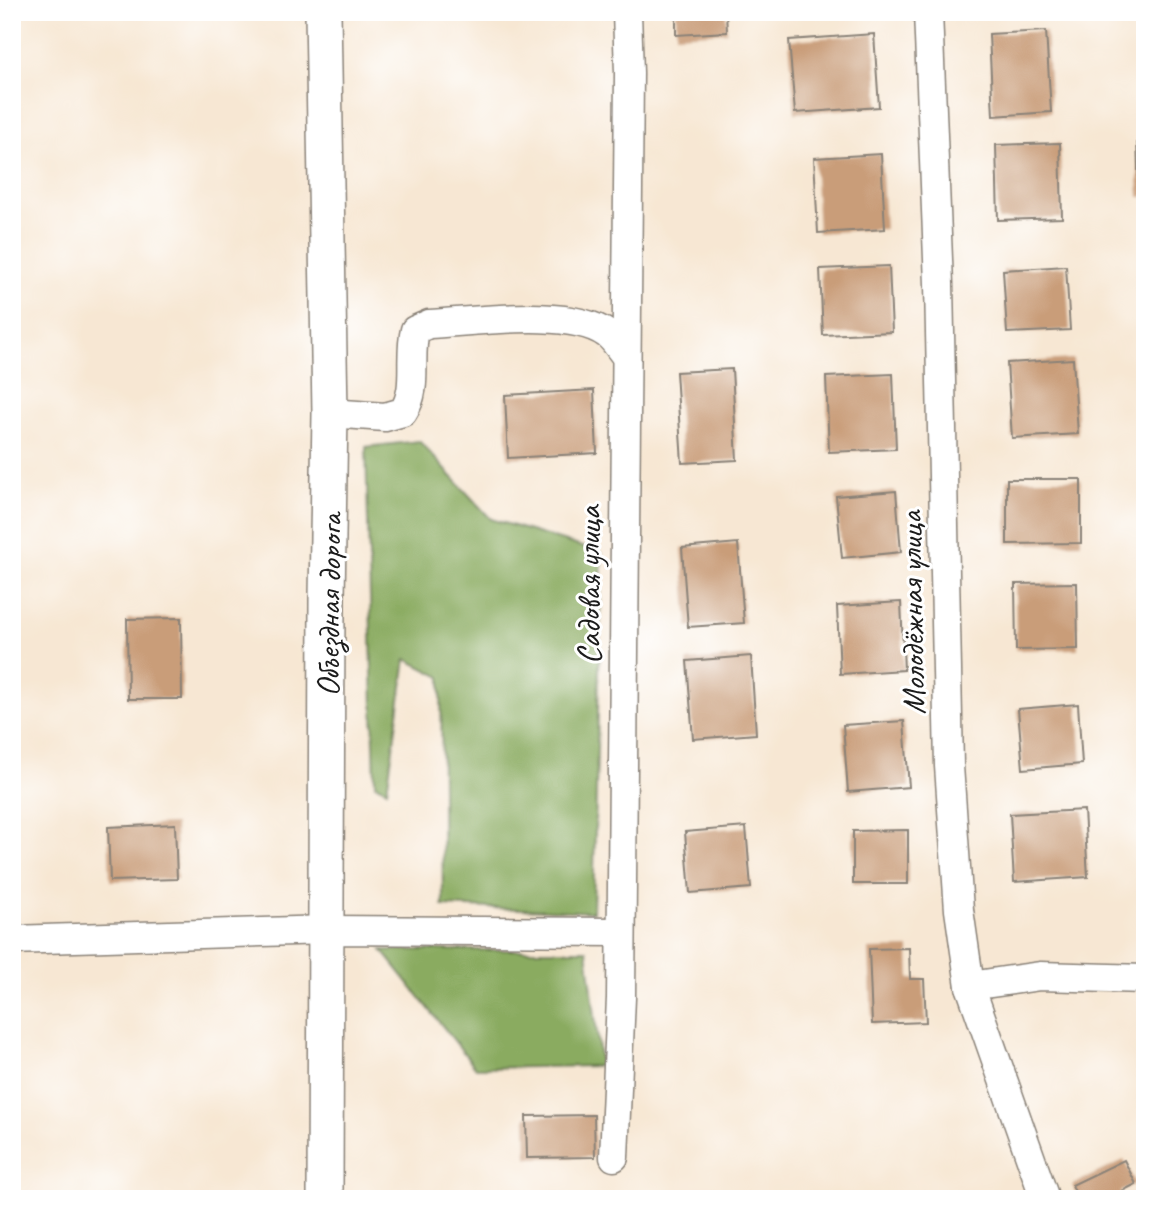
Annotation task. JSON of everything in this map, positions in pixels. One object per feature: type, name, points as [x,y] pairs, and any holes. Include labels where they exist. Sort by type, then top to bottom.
[{"type":"main road","name":"Объездная дорога","points":[[323,12],[330,413],[325,1199]]},
{"type":"street","name":"Садовая улица","points":[[614,1157],[621,998],[629,73],[626,12]]},
{"type":"street","name":"Молодёжная улица","points":[[928,12],[939,284],[949,766],[959,910],[970,986],[1045,1199]]},
{"type":"street","points":[[330,413],[384,417],[403,412],[412,398],[411,345],[415,330],[429,324],[560,318],[587,324],[608,334],[625,355]]},
{"type":"street","points":[[12,940],[327,930],[620,932]]},
{"type":"street","points":[[970,986],[1040,976],[1145,979]]},
{"type":"green space","points":[[419,441],[491,519],[602,553],[593,912],[443,906],[441,677],[406,659],[387,790],[375,784],[366,447]]},
{"type":"green space","points":[[382,950],[587,950],[601,1066],[476,1068]]},
{"type":"building","points":[[676,12],[726,12],[727,32],[676,35]]},
{"type":"building","points":[[1046,31],[1051,112],[993,116],[989,34]]},
{"type":"building","points":[[874,34],[879,107],[795,113],[789,40]]},
{"type":"building","points":[[1137,141],[1145,141],[1145,197],[1139,197]]},
{"type":"building","points":[[1060,143],[1062,218],[998,220],[996,145]]},
{"type":"building","points":[[881,154],[885,229],[818,233],[814,158]]},
{"type":"building","points":[[889,266],[892,332],[823,335],[820,269]]},
{"type":"building","points":[[1066,266],[1070,330],[1007,333],[1003,270]]},
{"type":"building","points":[[1073,359],[1078,434],[1012,438],[1007,363]]},
{"type":"building","points":[[732,369],[737,460],[682,463],[676,372]]},
{"type":"building","points":[[893,374],[896,449],[829,452],[826,377]]},
{"type":"building","points":[[594,390],[597,453],[508,458],[505,395]]},
{"type":"building","points":[[1007,479],[1081,479],[1081,543],[1007,544]]},
{"type":"building","points":[[896,491],[901,552],[842,558],[836,496]]},
{"type":"building","points":[[738,543],[744,623],[688,627],[682,548]]},
{"type":"building","points":[[1077,583],[1078,649],[1016,650],[1015,584]]},
{"type":"building","points":[[901,602],[904,670],[840,674],[837,606]]},
{"type":"building","points":[[181,618],[182,699],[128,699],[127,619]]},
{"type":"building","points":[[751,656],[756,734],[693,739],[687,661]]},
{"type":"building","points":[[1078,704],[1082,764],[1023,769],[1018,709]]},
{"type":"building","points":[[904,721],[909,787],[848,792],[843,725]]},
{"type":"building","points":[[1084,810],[1088,877],[1014,882],[1010,814]]},
{"type":"building","points":[[175,824],[177,879],[110,881],[108,827]]},
{"type":"building","points":[[746,827],[751,888],[690,893],[685,832]]},
{"type":"building","points":[[908,830],[908,884],[853,884],[853,831]]},
{"type":"building","points":[[909,948],[910,979],[924,979],[926,1022],[872,1024],[869,949]]},
{"type":"building","points":[[594,1115],[595,1157],[527,1158],[526,1116]]},
{"type":"building","points":[[1124,1160],[1136,1184],[1120,1192],[1123,1199],[1078,1199],[1072,1185]]}]
